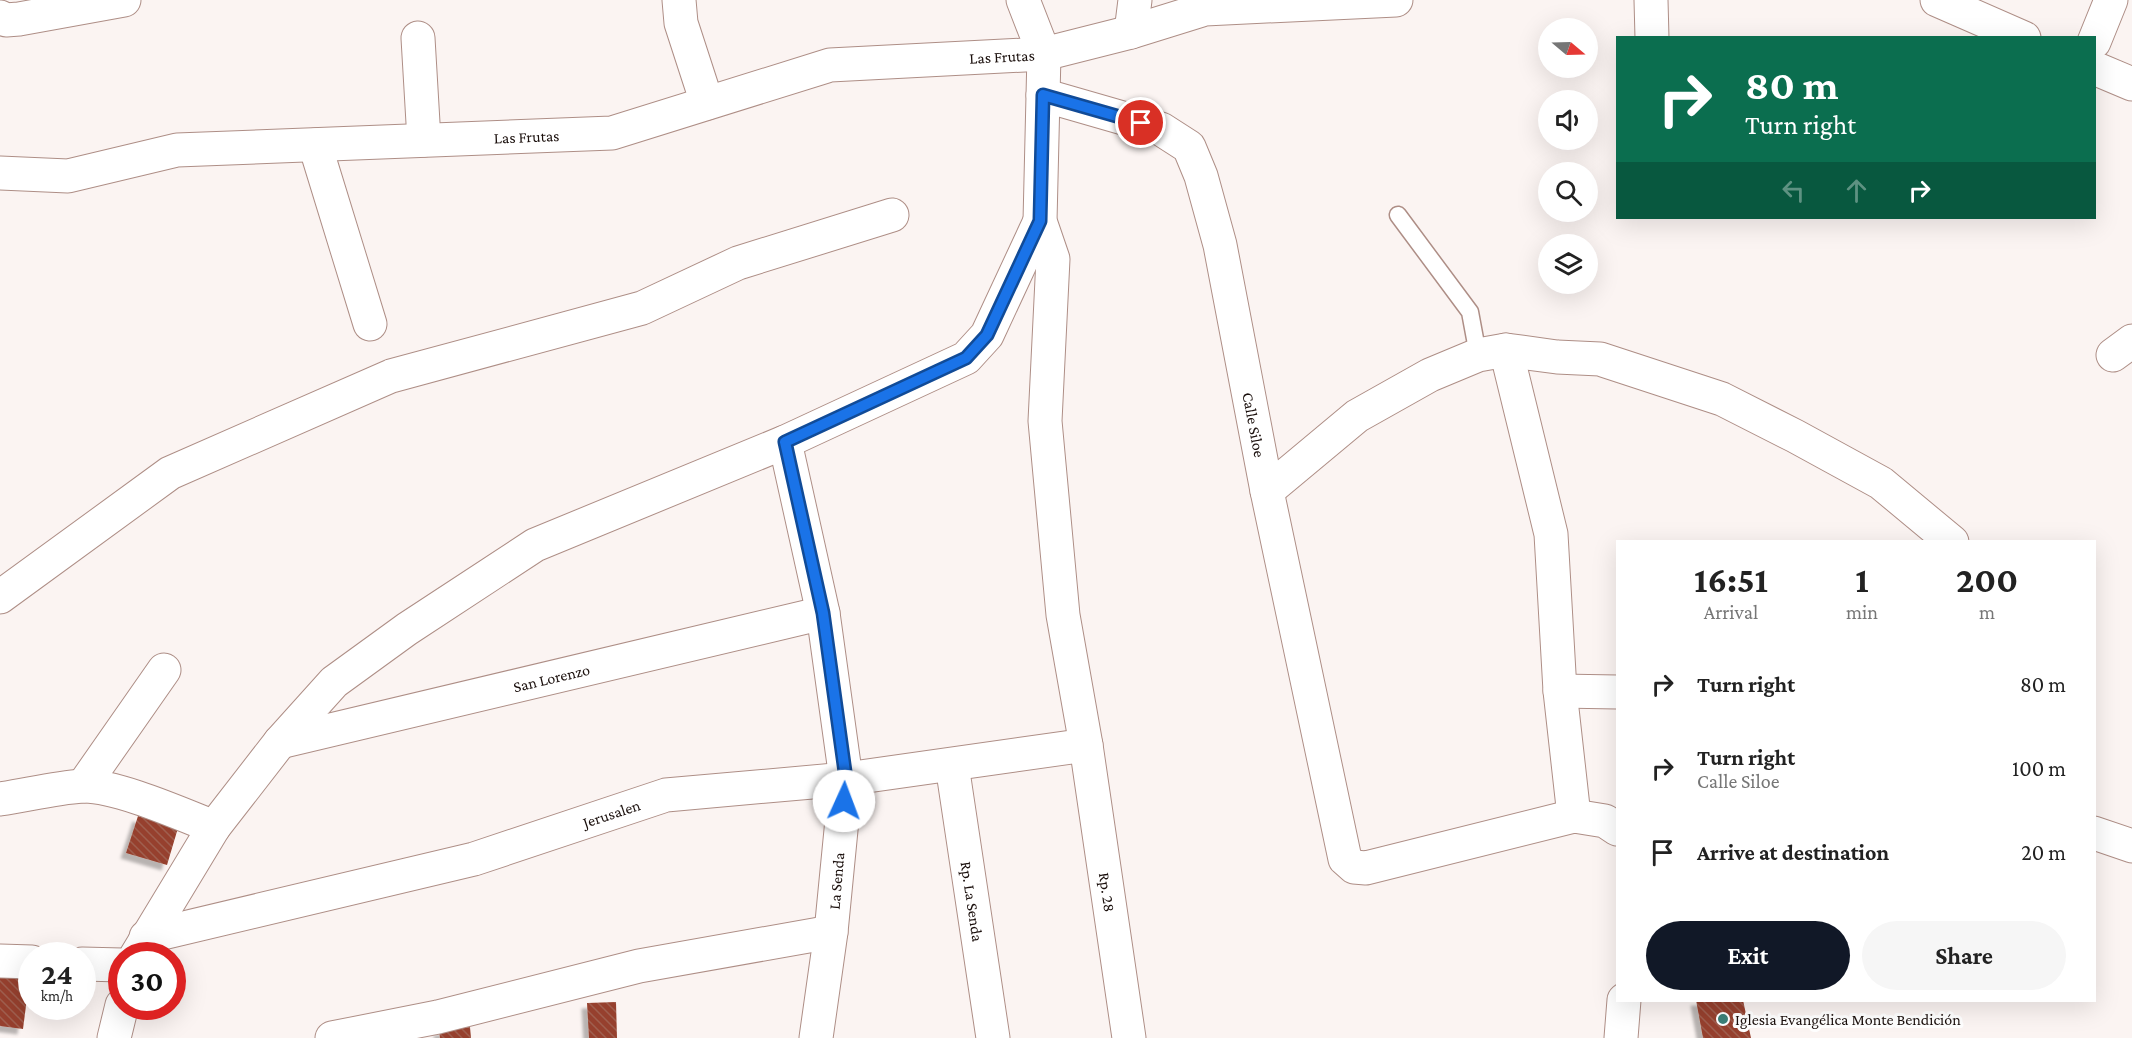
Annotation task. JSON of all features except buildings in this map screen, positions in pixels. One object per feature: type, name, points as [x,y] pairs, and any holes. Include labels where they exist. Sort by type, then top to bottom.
[{"type":"street","points":[[0,17],[6,20],[19,19],[124,0]]},
{"type":"street","points":[[679,0],[681,23],[706,103]]},
{"type":"street","points":[[143,942],[214,827],[280,742],[334,682],[407,629],[535,545],[785,442],[966,358],[987,335],[1040,221],[1044,54],[1023,0]]},
{"type":"street","points":[[1131,32],[1135,0]]},
{"type":"street","name":"Las Frutas","points":[[0,173],[68,176],[177,150],[612,133],[830,65],[1044,54],[1131,32],[1205,9],[1396,0]]},
{"type":"street","points":[[1651,0],[1652,36]]},
{"type":"street","points":[[2096,37],[2110,0]]},
{"type":"street","points":[[1954,3],[2005,34]]},
{"type":"street","points":[[418,38],[424,141]]},
{"type":"street","points":[[2096,69],[2132,84]]},
{"type":"street","name":"Calle Siloe","points":[[1043,95],[1161,129],[1189,147],[1201,176],[1220,244],[1267,491],[1345,859],[1354,867],[1366,868],[1574,816]]},
{"type":"street","points":[[315,145],[370,324]]},
{"type":"street","points":[[0,597],[170,473],[391,376],[642,308],[738,263],[892,215]]},
{"type":"street","name":"Rp. 28","points":[[1040,221],[1053,259],[1045,421],[1063,615],[1086,745],[1129,1038]]},
{"type":"street","points":[[1267,491],[1357,416],[1430,375],[1492,352],[1600,359],[1722,399],[1795,436],[1881,483],[1950,540]]},
{"type":"street","points":[[1492,352],[1551,534],[1560,691],[1574,816],[1605,821],[1616,828]]},
{"type":"street","name":"La Senda","points":[[785,442],[823,613],[846,779],[831,933],[816,1038]]},
{"type":"street","name":"San Lorenzo","points":[[280,742],[823,613]]},
{"type":"street","points":[[83,786],[164,670]]},
{"type":"street","points":[[1560,691],[1616,692]]},
{"type":"street","name":"Jerusalen","points":[[156,942],[474,859],[666,795],[846,779],[1086,745]]},
{"type":"street","name":"Rp. La Senda","points":[[952,765],[993,1038]]},
{"type":"street","points":[[0,799],[83,786],[109,790],[214,827]]},
{"type":"street","points":[[2096,834],[2132,846]]},
{"type":"street","points":[[332,1038],[438,1017],[639,966],[831,933]]},
{"type":"street","points":[[0,962],[18,962]]},
{"type":"street","points":[[1621,1038],[1624,1002]]},
{"type":"street","points":[[114,1038],[118,1020]]},
{"type":"lane","points":[[1398,215],[1470,312],[1492,352]]},
{"type":"place","name":"Iglesia Evangélica Monte Bendición","points":[[1723,1019]]},
{"type":"route","points":[[844,801],[846,779],[823,613],[785,442],[966,358],[987,335],[1040,221],[1043,95],[1141,123]]}]
